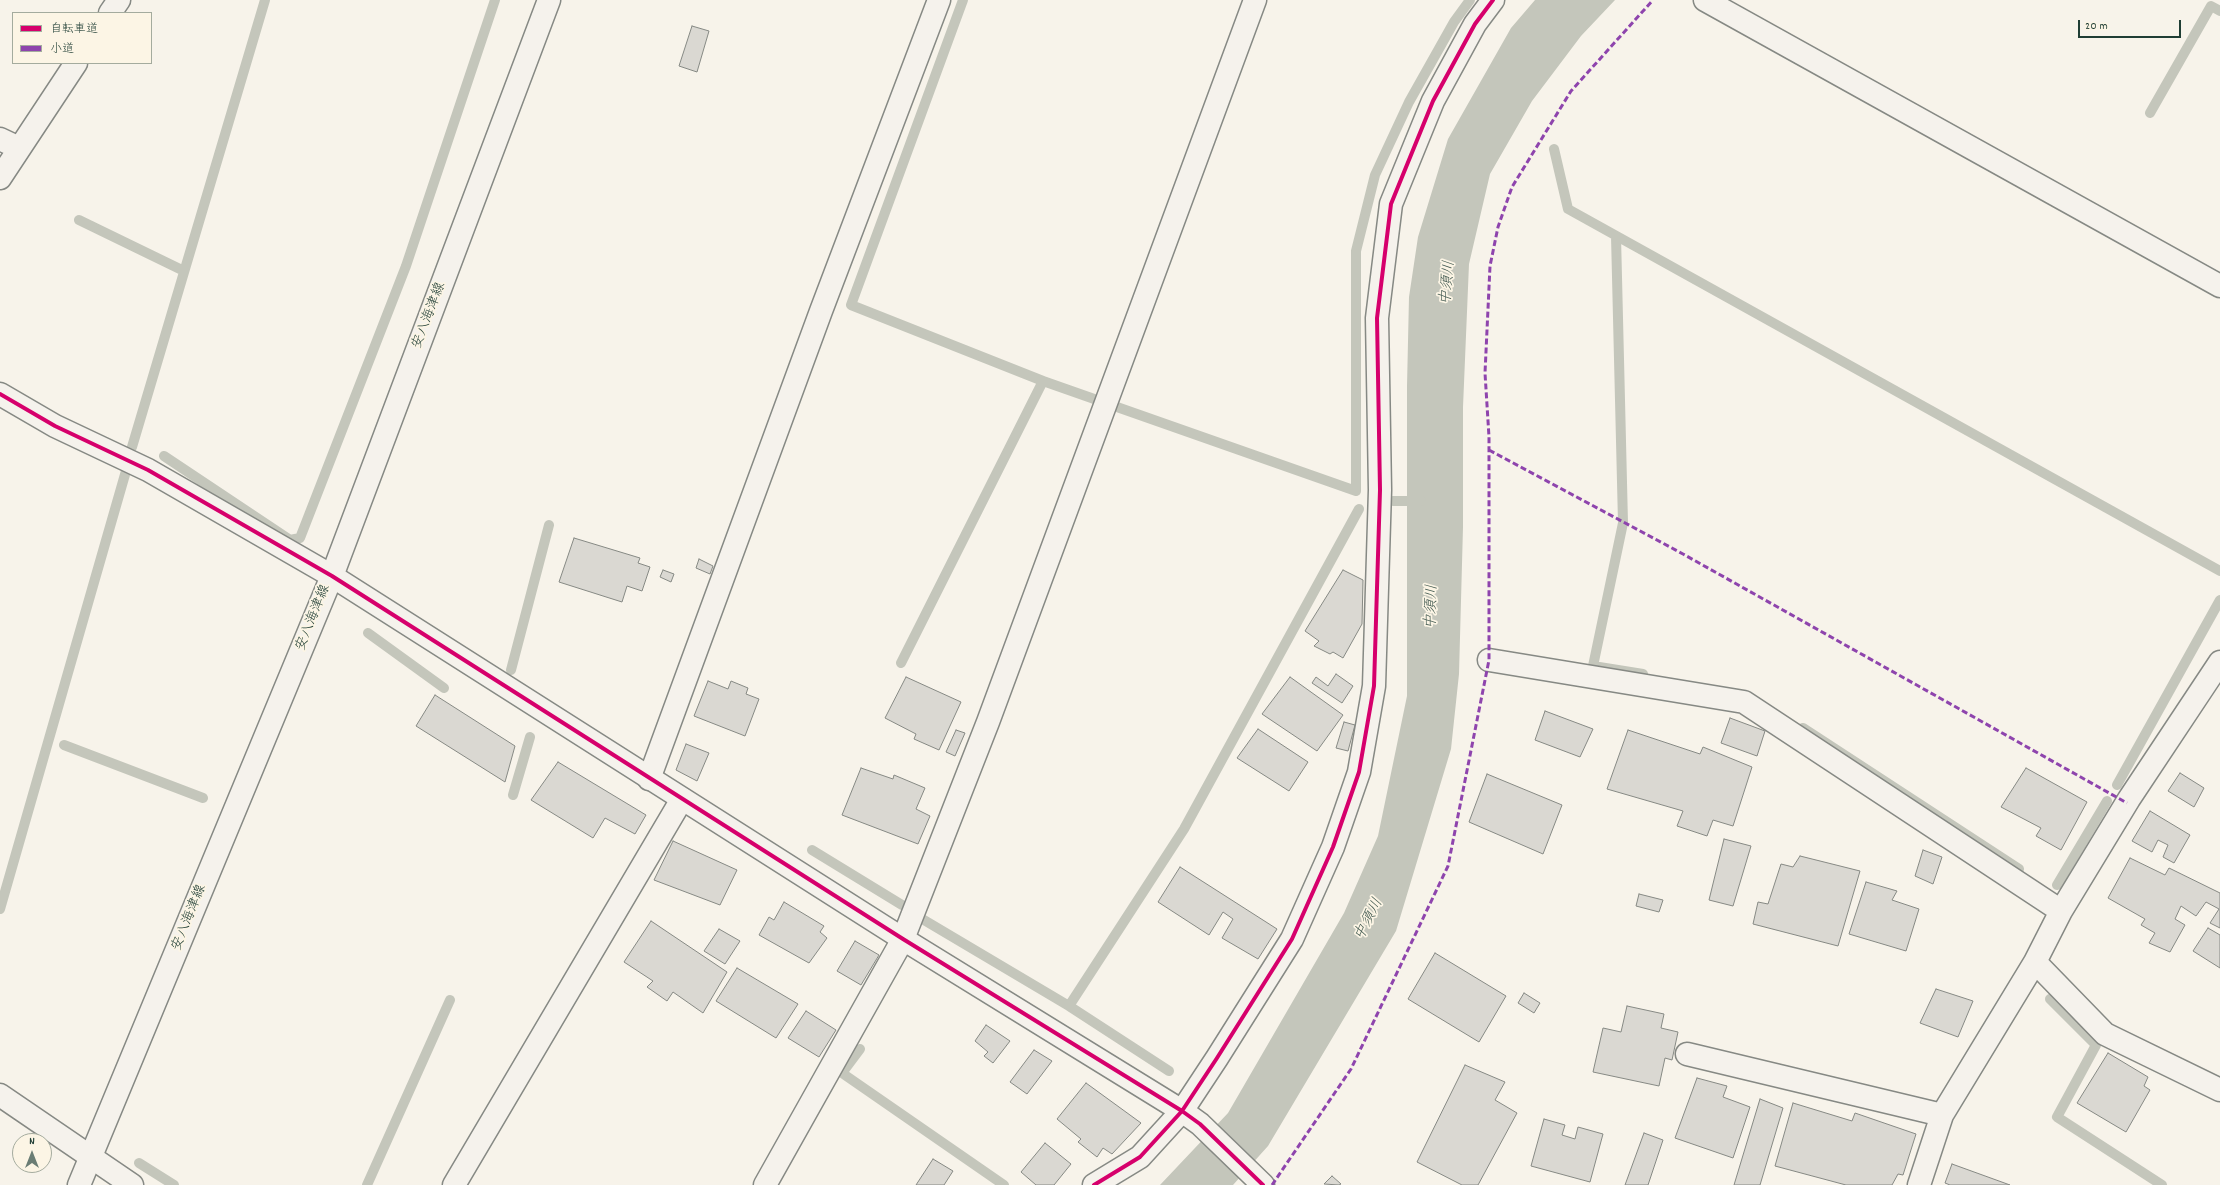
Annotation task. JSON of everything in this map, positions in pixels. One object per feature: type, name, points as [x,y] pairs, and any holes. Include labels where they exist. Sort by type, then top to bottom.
[{"type":"street","points":[[111,12],[119,0]]},
{"type":"street","name":"安八海津線","points":[[79,1185],[332,576],[549,0]]},
{"type":"street","points":[[650,779],[821,311],[939,0]]},
{"type":"street","points":[[765,1185],[904,939],[988,722],[1255,0]]},
{"type":"street","points":[[1094,1185],[1140,1157],[1182,1111],[1292,939],[1333,847],[1359,772],[1374,686],[1380,490],[1377,318],[1391,204],[1432,101],[1476,24],[1493,0]]},
{"type":"street","points":[[1705,0],[2220,286]]},
{"type":"street","points":[[0,178],[9,144],[75,64]]},
{"type":"street","points":[[0,394],[55,426],[148,470],[332,576],[904,939],[1182,1111],[1200,1124],[1259,1182]]},
{"type":"street","points":[[1489,660],[1744,702],[2061,911]]},
{"type":"street","points":[[1919,1185],[1942,1115],[2035,962],[2061,911],[2129,799],[2219,665]]},
{"type":"street","points":[[454,1185],[682,799]]},
{"type":"street","points":[[2035,962],[2105,1034],[2220,1090]]},
{"type":"street","points":[[1687,1054],[1942,1115]]},
{"type":"street","points":[[0,1095],[132,1185]]},
{"type":"water","name":"中須川","points":[[1535,0],[1615,0],[1581,36],[1532,101],[1490,174],[1469,264],[1463,407],[1463,527],[1459,674],[1451,749],[1396,931],[1268,1146],[1233,1185],[1160,1185],[1228,1113],[1344,913],[1378,836],[1407,696],[1407,386],[1409,297],[1418,237],[1448,139],[1511,28]]},
{"type":"building","points":[[692,26],[709,31],[697,72],[679,66]]},
{"type":"building","points":[[574,538],[640,558],[638,563],[650,567],[642,591],[627,586],[622,602],[559,582]]},
{"type":"building","points":[[699,559],[713,566],[710,574],[696,568]]},
{"type":"building","points":[[663,570],[674,574],[671,582],[660,577]]},
{"type":"building","points":[[1343,570],[1363,580],[1362,624],[1343,658],[1333,652],[1330,654],[1314,646],[1319,641],[1305,631]]},
{"type":"building","points":[[1336,674],[1353,686],[1342,703],[1312,683],[1316,677],[1328,686]]},
{"type":"building","points":[[906,677],[961,702],[939,750],[914,739],[916,734],[885,718]]},
{"type":"building","points":[[1290,677],[1343,715],[1317,751],[1262,714]]},
{"type":"building","points":[[708,681],[728,689],[731,681],[748,688],[746,694],[759,699],[745,736],[694,716]]},
{"type":"building","points":[[435,695],[515,746],[505,782],[416,726]]},
{"type":"building","points":[[1545,711],[1593,729],[1580,757],[1535,740]]},
{"type":"building","points":[[1730,718],[1765,731],[1757,756],[1721,743]]},
{"type":"building","points":[[1344,722],[1355,725],[1348,751],[1336,748]]},
{"type":"building","points":[[1258,729],[1308,762],[1289,791],[1237,758]]},
{"type":"building","points":[[956,730],[965,733],[955,756],[946,752]]},
{"type":"building","points":[[1628,730],[1700,754],[1703,747],[1752,767],[1733,826],[1713,820],[1707,836],[1677,826],[1683,811],[1607,789]]},
{"type":"building","points":[[686,744],[709,753],[697,781],[676,770]]},
{"type":"building","points":[[558,762],[646,815],[635,834],[605,818],[593,838],[531,800]]},
{"type":"building","points":[[861,768],[893,779],[894,775],[925,788],[916,809],[930,816],[918,844],[842,815]]},
{"type":"building","points":[[2026,768],[2087,802],[2061,850],[2036,836],[2041,828],[2001,807]]},
{"type":"building","points":[[2180,773],[2204,788],[2194,807],[2168,791]]},
{"type":"building","points":[[1487,774],[1562,805],[1543,854],[1469,822]]},
{"type":"building","points":[[2150,811],[2190,835],[2174,863],[2163,857],[2168,845],[2158,840],[2152,852],[2132,841]]},
{"type":"building","points":[[1724,839],[1751,846],[1733,906],[1709,900]]},
{"type":"building","points":[[673,841],[737,870],[720,905],[654,880]]},
{"type":"building","points":[[1923,850],[1942,857],[1933,884],[1915,876]]},
{"type":"building","points":[[1800,856],[1860,871],[1838,946],[1753,924],[1758,902],[1768,904],[1781,864],[1793,867]]},
{"type":"building","points":[[2130,858],[2165,875],[2169,868],[2220,893],[2220,928],[2210,923],[2219,909],[2206,902],[2196,916],[2181,906],[2175,919],[2185,925],[2170,952],[2149,943],[2155,933],[2141,925],[2145,919],[2108,898]]},
{"type":"building","points":[[1180,867],[1277,929],[1258,959],[1222,938],[1233,919],[1223,912],[1209,935],[1158,902]]},
{"type":"building","points":[[1866,882],[1897,891],[1892,900],[1919,909],[1906,951],[1849,934]]},
{"type":"building","points":[[1639,894],[1663,900],[1659,912],[1636,906]]},
{"type":"building","points":[[784,902],[824,926],[820,932],[827,938],[809,963],[759,935],[769,917],[774,920]]},
{"type":"building","points":[[651,921],[727,972],[703,1013],[673,992],[667,1001],[647,987],[653,981],[624,962]]},
{"type":"building","points":[[2208,928],[2220,935],[2220,968],[2193,951]]},
{"type":"building","points":[[719,929],[740,941],[725,964],[704,951]]},
{"type":"building","points":[[855,941],[879,955],[861,985],[837,971]]},
{"type":"building","points":[[1435,953],[1506,996],[1479,1042],[1408,999]]},
{"type":"building","points":[[737,968],[798,1004],[776,1038],[716,1001]]},
{"type":"building","points":[[1936,989],[1973,1001],[1958,1037],[1920,1023]]},
{"type":"building","points":[[1524,993],[1540,1003],[1534,1013],[1518,1003]]},
{"type":"building","points":[[1627,1006],[1664,1014],[1661,1028],[1678,1032],[1672,1060],[1665,1058],[1659,1086],[1593,1072],[1603,1028],[1621,1032]]},
{"type":"building","points":[[806,1011],[836,1030],[819,1057],[788,1038]]},
{"type":"building","points":[[986,1025],[1010,1041],[993,1063],[984,1056],[988,1052],[975,1041]]},
{"type":"building","points":[[1034,1050],[1052,1061],[1027,1094],[1010,1082]]},
{"type":"building","points":[[2108,1053],[2148,1077],[2144,1086],[2150,1090],[2126,1132],[2077,1103]]},
{"type":"building","points":[[1465,1065],[1505,1082],[1495,1100],[1517,1113],[1478,1185],[1462,1185],[1417,1162]]},
{"type":"building","points":[[1697,1078],[1727,1086],[1723,1097],[1750,1107],[1733,1158],[1675,1138]]},
{"type":"building","points":[[1086,1083],[1141,1123],[1112,1154],[1103,1148],[1097,1157],[1078,1142],[1081,1139],[1057,1119]]},
{"type":"building","points":[[1760,1099],[1783,1108],[1760,1185],[1734,1185]]},
{"type":"building","points":[[1793,1103],[1852,1121],[1855,1113],[1916,1134],[1903,1175],[1898,1174],[1892,1185],[1846,1185],[1775,1166]]},
{"type":"building","points":[[1544,1119],[1565,1125],[1562,1135],[1575,1139],[1578,1127],[1603,1134],[1590,1182],[1531,1166]]},
{"type":"building","points":[[1644,1133],[1663,1140],[1648,1185],[1625,1185]]},
{"type":"building","points":[[1045,1143],[1071,1164],[1054,1185],[1036,1185],[1021,1172]]},
{"type":"building","points":[[933,1159],[953,1171],[944,1185],[916,1185]]},
{"type":"building","points":[[1952,1164],[2010,1185],[1950,1185],[1945,1183]]},
{"type":"building","points":[[1332,1176],[1341,1184],[1324,1184]]},
{"type":"waterway","points":[[132,447],[265,0]]},
{"type":"waterway","points":[[164,456],[290,540],[300,538],[406,266],[495,0]]},
{"type":"waterway","points":[[901,663],[1043,381],[851,305],[963,0]]},
{"type":"waterway","points":[[1043,381],[1356,491],[1356,251],[1375,175],[1409,102],[1454,22],[1470,0]]},
{"type":"waterway","points":[[2150,113],[2211,6],[2220,11]]},
{"type":"waterway","points":[[1554,149],[1568,209],[2220,571]]},
{"type":"waterway","points":[[79,220],[184,271]]},
{"type":"waterway","points":[[1616,236],[1623,523],[1593,666],[1643,674]]},
{"type":"waterway","points":[[0,909],[126,471]]},
{"type":"waterway","points":[[1393,501],[1421,501]]},
{"type":"waterway","points":[[1169,1071],[1069,1006],[1184,829],[1359,509]]},
{"type":"waterway","points":[[511,670],[549,525]]},
{"type":"waterway","points":[[2117,785],[2220,600]]},
{"type":"waterway","points":[[368,633],[444,688]]},
{"type":"waterway","points":[[1803,728],[2019,869]]},
{"type":"waterway","points":[[513,795],[530,737]]},
{"type":"waterway","points":[[64,745],[203,798]]},
{"type":"waterway","points":[[2057,885],[2107,801]]},
{"type":"waterway","points":[[812,850],[902,905]]},
{"type":"waterway","points":[[924,920],[1069,1006]]},
{"type":"waterway","points":[[2050,999],[2096,1045],[2057,1117],[2162,1185]]},
{"type":"waterway","points":[[367,1185],[450,1000]]},
{"type":"waterway","points":[[860,1049],[842,1073],[1004,1185]]},
{"type":"waterway","points":[[139,1163],[174,1185]]},
{"type":"marked path","points":[[1272,1185],[1351,1069],[1448,866],[1489,660],[1489,437],[1485,373],[1490,266],[1498,227],[1512,187],[1571,91],[1653,0]]},
{"type":"marked path","points":[[1489,450],[1683,554],[2127,803]]},
{"type":"cycle path","points":[[1094,1185],[1140,1157],[1182,1111],[1217,1058],[1292,939],[1333,847],[1359,772],[1374,686],[1380,490],[1377,318],[1391,204],[1433,101],[1475,24],[1493,0]]},
{"type":"cycle path","points":[[0,394],[55,426],[148,470],[332,576],[903,939],[1182,1111],[1200,1124],[1263,1185]]}]
